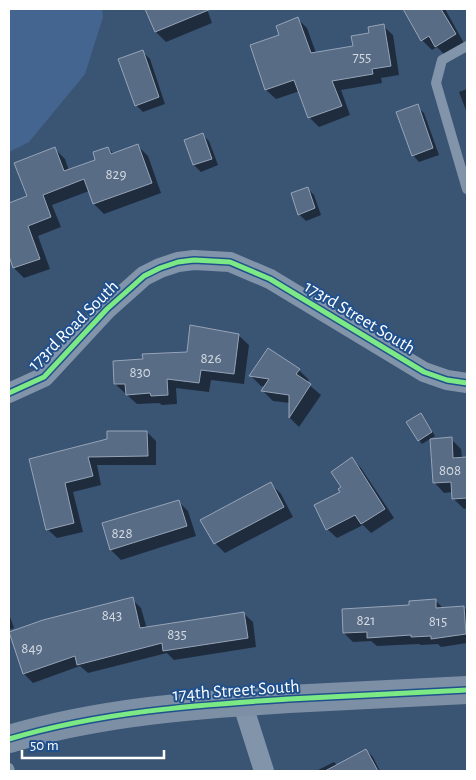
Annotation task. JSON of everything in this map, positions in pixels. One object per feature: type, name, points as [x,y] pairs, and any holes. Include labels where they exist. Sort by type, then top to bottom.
[{"type":"street","name":"173rd Road South","points":[[9,394],[44,377],[107,309],[144,276],[178,262],[194,260],[230,262],[241,266]]},
{"type":"street","name":"173rd Street South","points":[[241,266],[270,279],[424,372],[447,380],[467,383]]},
{"type":"street","name":"174th Street South","points":[[9,739],[84,722],[159,709],[242,702],[467,690]]},
{"type":"street","points":[[242,702],[264,771]]},
{"type":"lane","points":[[467,46],[442,60],[436,83],[467,189]]},
{"type":"water","points":[[9,9],[102,9],[103,17],[85,74],[29,142],[9,152]]},
{"type":"building","points":[[145,9],[211,9],[155,32]]},
{"type":"building","points":[[403,9],[441,9],[456,34],[435,47],[429,36],[421,41]]},
{"type":"building","points":[[298,17],[311,53],[353,46],[351,36],[369,33],[368,27],[384,24],[391,66],[372,69],[373,74],[332,81],[342,106],[308,118],[294,80],[265,90],[250,45],[279,35],[276,26]]},
{"type":"building","points":[[143,50],[159,97],[135,106],[118,59]]},
{"type":"building","points":[[418,104],[433,148],[412,156],[396,112]]},
{"type":"building","points":[[203,133],[212,159],[193,165],[184,140]]},
{"type":"building","points":[[138,144],[152,183],[93,204],[84,179],[43,195],[51,217],[28,226],[40,259],[13,268],[9,256],[9,203],[27,196],[14,163],[55,147],[64,171],[95,160],[93,152],[108,147],[111,154]]},
{"type":"building","points":[[308,187],[315,208],[298,215],[291,193]]},
{"type":"building","points":[[190,325],[239,334],[234,374],[201,370],[199,383],[167,379],[168,395],[151,396],[150,393],[126,395],[125,384],[114,384],[113,361],[143,359],[142,354],[187,352]]},
{"type":"building","points":[[268,348],[300,369],[296,374],[311,384],[289,418],[289,395],[261,391],[269,379],[249,376]]},
{"type":"building","points":[[421,413],[432,432],[418,441],[406,422]]},
{"type":"building","points":[[107,431],[147,431],[148,456],[88,457],[93,476],[65,483],[74,523],[46,530],[29,459],[107,439]]},
{"type":"building","points":[[452,437],[453,458],[467,457],[467,498],[452,499],[451,482],[433,483],[430,439]]},
{"type":"building","points":[[352,457],[385,509],[361,524],[355,515],[326,530],[314,505],[340,492],[338,489],[341,487],[331,472]]},
{"type":"building","points":[[271,482],[284,507],[214,544],[200,520]]},
{"type":"building","points":[[179,500],[187,526],[110,550],[102,523]]},
{"type":"building","points":[[133,597],[140,628],[244,612],[248,638],[163,651],[162,643],[77,665],[75,656],[23,674],[9,632],[43,620]]},
{"type":"building","points":[[436,599],[436,608],[464,606],[466,634],[431,639],[431,636],[411,637],[411,635],[367,638],[367,632],[343,633],[342,609],[409,605],[409,601]]},
{"type":"building","points":[[366,749],[378,771],[325,771]]},
{"type":"cycle path","points":[[9,393],[44,377],[107,309],[144,276],[178,262],[194,260],[230,262],[270,279],[424,372],[447,380],[467,383]]},
{"type":"cycle path","points":[[9,739],[78,722],[183,707],[289,699],[467,690]]}]
